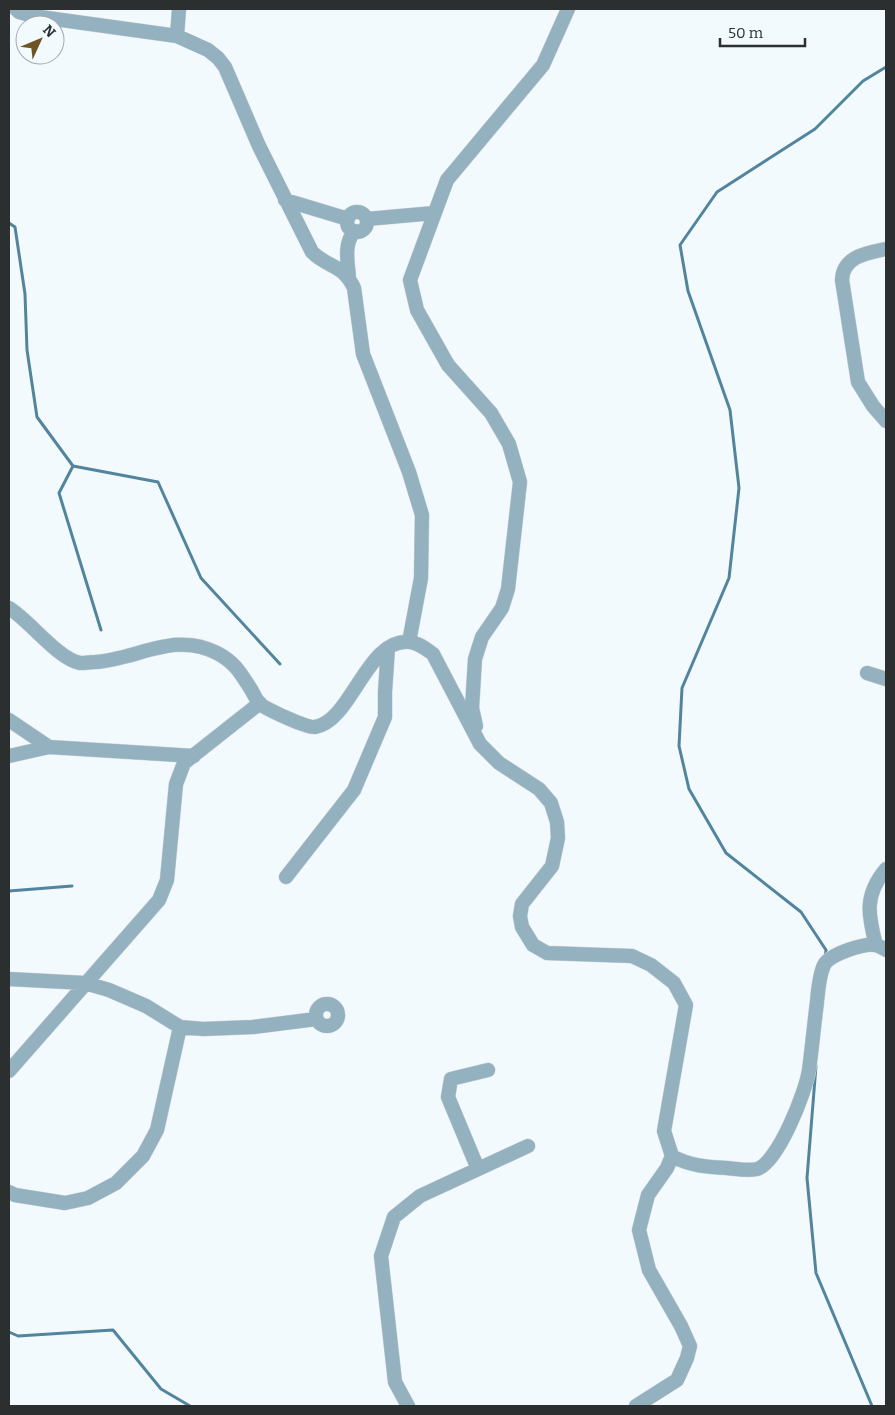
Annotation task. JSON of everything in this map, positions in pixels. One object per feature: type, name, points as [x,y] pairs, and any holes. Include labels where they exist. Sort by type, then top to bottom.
[{"type":"street","points":[[16,9],[19,12],[33,16],[176,36],[208,50],[225,67],[258,146],[312,252],[341,270],[349,278],[354,288],[363,354],[409,472],[422,515],[421,578],[409,642]]},
{"type":"street","points":[[176,36],[179,9]]},
{"type":"street","points":[[480,744],[472,708],[475,659],[482,637],[502,608],[508,589],[520,482],[509,444],[491,414],[448,365],[417,310],[410,280],[447,180],[543,65],[568,9]]},
{"type":"street","points":[[285,200],[351,225],[360,231],[367,224],[367,219],[434,213]]},
{"type":"street","points":[[349,278],[348,243],[351,235],[351,225]]},
{"type":"street","points":[[886,249],[865,254],[850,261],[842,270],[858,382],[873,406],[886,421]]},
{"type":"street","points":[[9,608],[66,656],[80,663],[109,661],[168,644],[186,644],[215,652],[235,664],[260,704],[311,728],[322,726],[333,719],[375,660],[388,648],[398,643],[409,642],[420,645],[433,654],[480,744],[499,763],[539,789],[551,803],[557,822],[558,838],[552,866],[522,904],[520,916],[522,928],[534,945],[547,953],[632,956],[651,964],[674,983],[686,1005],[664,1131],[672,1156],[667,1168],[648,1195],[639,1230],[649,1270],[681,1326],[690,1346],[688,1358],[677,1380],[636,1406]]},
{"type":"street","points":[[286,876],[354,790],[386,717],[385,692],[388,648]]},
{"type":"street","points":[[867,673],[886,679]]},
{"type":"street","points":[[9,1071],[159,900],[167,880],[176,784],[184,764],[260,704]]},
{"type":"street","points":[[9,720],[49,747]]},
{"type":"street","points":[[9,756],[49,747],[194,756]]},
{"type":"street","points":[[881,948],[870,922],[869,900],[877,880],[886,870]]},
{"type":"street","points":[[672,1156],[684,1163],[698,1166],[750,1170],[759,1168],[767,1163],[778,1149],[788,1130],[809,1072],[819,983],[825,963],[838,954],[865,945],[881,948]]},
{"type":"street","points":[[9,979],[86,983],[109,990],[146,1006],[180,1027],[203,1029],[253,1027],[316,1019]]},
{"type":"street","points":[[9,1192],[15,1195],[65,1203],[88,1198],[116,1183],[143,1156],[157,1130],[180,1027]]},
{"type":"street","points":[[478,1169],[448,1097],[452,1079],[488,1070]]},
{"type":"street","points":[[408,1406],[395,1382],[381,1256],[394,1217],[420,1196],[528,1146]]},
{"type":"waterway","points":[[825,958],[826,950],[801,912],[726,853],[689,789],[679,746],[682,688],[729,578],[739,488],[730,410],[688,291],[680,245],[717,192],[815,129],[863,81],[886,67]]},
{"type":"waterway","points":[[9,223],[15,227],[25,294],[27,350],[37,417],[73,466],[158,482],[201,578],[280,664]]},
{"type":"waterway","points":[[73,466],[59,493],[101,630]]},
{"type":"waterway","points":[[9,891],[72,886]]},
{"type":"waterway","points":[[816,1066],[807,1178],[816,1273],[872,1406]]},
{"type":"waterway","points":[[9,1332],[18,1336],[113,1330],[161,1389],[190,1406]]}]
